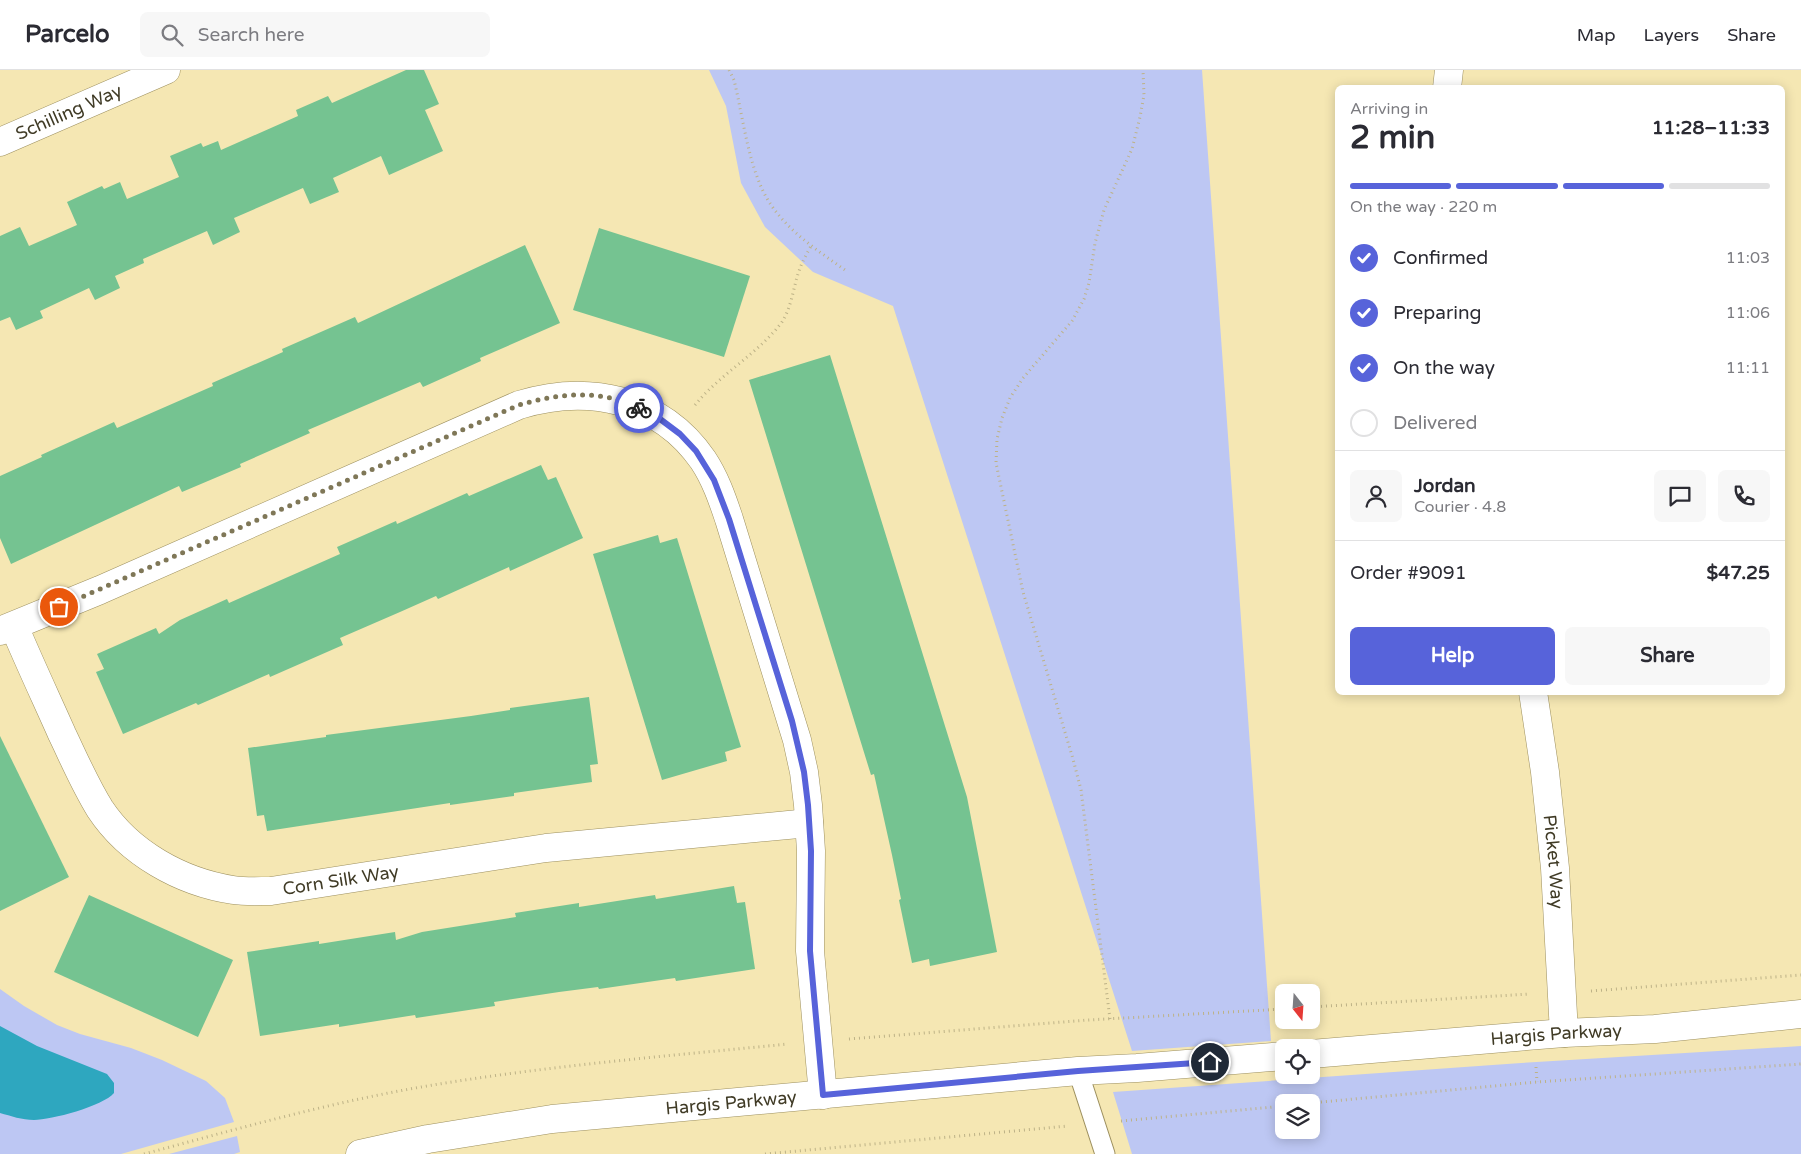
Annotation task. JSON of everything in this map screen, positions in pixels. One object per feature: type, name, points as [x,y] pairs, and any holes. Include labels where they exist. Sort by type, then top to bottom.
[{"type":"street","name":"Schilling Way","points":[[0,142],[166,70]]},
{"type":"street","points":[[1448,70],[1448,85]]},
{"type":"street","points":[[7,628],[100,590],[507,410],[535,400],[567,395],[610,398],[636,407],[660,419],[688,442],[714,480],[725,506],[792,721],[804,772],[809,823],[811,851],[809,944],[823,1095]]},
{"type":"street","name":"Corn Silk Way","points":[[7,628],[40,686],[84,779],[108,819],[134,846],[156,861],[193,880],[220,887],[246,891],[277,890],[546,848],[809,823]]},
{"type":"street","name":"Picket Way","points":[[1533,695],[1545,772],[1555,868],[1564,1033]]},
{"type":"street","name":"Hargis Parkway","points":[[1320,1053],[1564,1033],[1655,1029],[1801,1014]]},
{"type":"street","name":"Hargis Parkway","points":[[360,1154],[428,1139],[552,1119],[1078,1071],[1275,1057]]},
{"type":"lane","points":[[1078,1071],[1105,1154]]},
{"type":"path","points":[[729,70],[736,88],[749,150],[764,192],[780,217],[811,246],[845,270]]},
{"type":"path","points":[[1110,1019],[1080,790],[1074,759],[1023,592],[996,463],[1002,418],[1010,398],[1023,378],[1072,321],[1084,298],[1089,283],[1095,244],[1104,210],[1132,149],[1144,95],[1144,70]]},
{"type":"path","points":[[676,431],[702,398],[769,336],[781,322],[789,307],[801,266],[811,246]]},
{"type":"path","points":[[1607,991],[1801,975]]},
{"type":"path","points":[[1320,1006],[1532,994]]},
{"type":"path","points":[[840,1040],[1110,1019],[1275,1010]]},
{"type":"path","points":[[144,1154],[353,1100],[426,1086],[561,1067],[792,1044]]},
{"type":"path","points":[[1320,1102],[1537,1082],[1801,1064]]},
{"type":"path","points":[[765,1154],[1275,1107]]},
{"type":"shaded area","points":[[709,70],[1202,70],[1271,1041],[1132,1051],[893,306],[813,272],[765,227],[741,183],[726,106]]},
{"type":"shaded area","points":[[0,989],[24,1006],[57,1025],[80,1034],[131,1048],[162,1060],[206,1081],[225,1098],[234,1122],[121,1154],[0,1154]]},
{"type":"shaded area","points":[[0,1026],[37,1046],[107,1074],[114,1083],[114,1093],[99,1103],[52,1118],[30,1120],[0,1113]]},
{"type":"shaded area","points":[[1801,1046],[1801,1154],[1132,1154],[1113,1092],[1275,1080],[1275,1084],[1320,1084],[1320,1077]]},
{"type":"shaded area","points":[[237,1136],[240,1152],[234,1154],[169,1154]]},
{"type":"building","points":[[406,70],[424,70],[439,104],[425,110],[443,151],[389,175],[381,156],[333,178],[339,192],[310,204],[303,188],[234,218],[240,232],[213,245],[207,231],[143,259],[144,263],[115,276],[120,288],[95,300],[89,288],[40,311],[43,318],[16,330],[10,317],[0,321],[0,236],[20,227],[29,246],[77,225],[67,202],[102,186],[104,189],[120,182],[127,199],[179,177],[170,156],[201,143],[203,147],[218,141],[221,150],[298,116],[296,110],[328,96],[332,103]]},
{"type":"building","points":[[599,228],[750,276],[724,357],[573,310]]},
{"type":"building","points":[[525,245],[560,323],[480,358],[481,361],[423,387],[420,382],[308,430],[310,433],[240,464],[241,467],[182,492],[179,486],[11,564],[0,538],[0,476],[114,422],[117,428],[213,386],[212,383],[283,352],[282,349],[355,317],[358,323]]},
{"type":"building","points":[[830,355],[967,797],[997,952],[930,966],[929,959],[912,963],[899,900],[901,899],[874,774],[871,775],[749,380]]},
{"type":"building","points":[[541,465],[548,480],[556,477],[583,538],[510,571],[509,567],[438,599],[436,596],[340,638],[343,645],[270,677],[269,674],[198,705],[196,703],[123,734],[96,672],[104,669],[97,654],[156,628],[159,634],[180,620],[227,599],[229,603],[340,554],[337,547],[396,521],[397,524],[467,493],[469,496]]},
{"type":"building","points":[[658,535],[660,543],[677,538],[741,747],[725,752],[727,761],[662,780],[593,554]]},
{"type":"building","points":[[589,697],[598,764],[590,765],[592,782],[514,793],[514,796],[450,805],[450,803],[267,831],[264,815],[257,816],[248,748]]},
{"type":"building","points":[[0,736],[69,877],[0,911]]},
{"type":"building","points":[[734,886],[737,903],[745,902],[755,969],[676,981],[675,978],[599,989],[598,987],[559,992],[494,1002],[495,1006],[416,1018],[415,1015],[339,1027],[339,1024],[260,1036],[247,952],[319,941],[319,944],[395,932],[396,940],[422,932],[516,917],[515,913],[579,903],[579,907],[655,895],[656,899]]},
{"type":"building","points":[[89,895],[233,960],[198,1037],[54,972]]},
{"type":"way so far","points":[[59,607],[519,405],[540,398],[581,395],[610,398],[639,408]]},
{"type":"route","points":[[639,408],[660,419],[680,434],[696,451],[714,480],[729,519],[792,721],[804,772],[808,805],[811,851],[810,951],[823,1095],[1078,1071],[1210,1062]]}]
